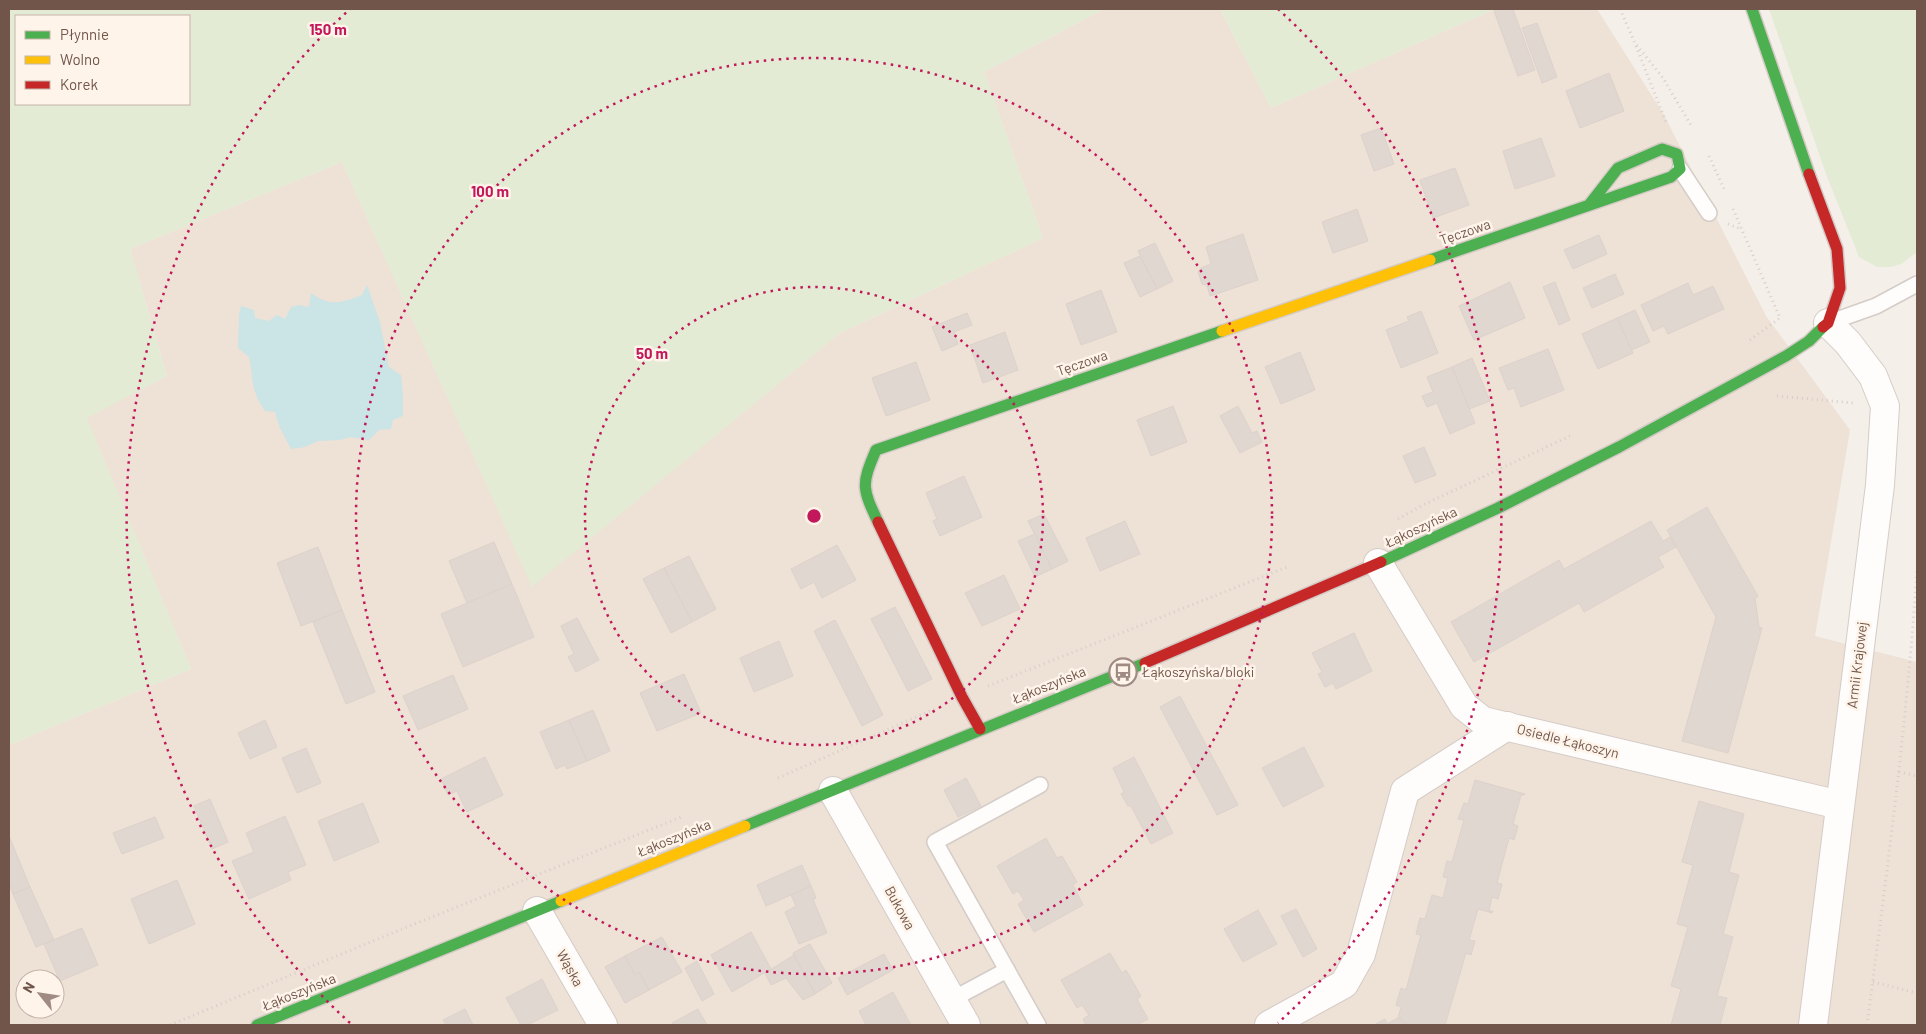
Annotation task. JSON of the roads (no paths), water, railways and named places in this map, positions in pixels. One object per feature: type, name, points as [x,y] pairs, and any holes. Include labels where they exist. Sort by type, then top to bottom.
[{"type":"street","points":[[1752,9],[1790,121],[1837,249],[1840,288],[1828,323]]},
{"type":"street","points":[[1589,205],[1618,168],[1662,149],[1677,154],[1680,169]]},
{"type":"street","name":"Tęczowa","points":[[980,729],[962,697],[865,495],[866,473],[876,450],[1671,177],[1680,169]]},
{"type":"street","name":"Łąkoszyńska","points":[[257,1025],[1123,672],[1378,563],[1498,508],[1619,448],[1786,356],[1808,341],[1828,323]]},
{"type":"street","name":"Armii Krajowej","points":[[1813,1025],[1880,486],[1885,406],[1873,376],[1848,342],[1828,323]]},
{"type":"street","name":"Osiedle Łąkoszyn","points":[[1378,563],[1464,706],[1483,722],[1507,726],[1840,805]]},
{"type":"street","points":[[1269,1025],[1344,984],[1361,954],[1405,791],[1507,726]]},
{"type":"street","name":"Bukowa","points":[[833,791],[966,1025]]},
{"type":"street","name":"Wąska","points":[[537,911],[603,1025]]},
{"type":"lane","points":[[1680,169],[1709,213]]},
{"type":"lane","points":[[1828,323],[1876,306],[1917,284]]},
{"type":"lane","points":[[1038,1025],[935,842],[1040,785]]},
{"type":"lane","points":[[951,1000],[1007,970]]},
{"type":"water","points":[[367,285],[380,322],[389,367],[401,375],[403,416],[393,420],[391,429],[379,430],[369,440],[350,437],[340,440],[318,441],[305,447],[291,449],[280,428],[275,412],[265,411],[260,403],[253,385],[249,357],[238,348],[241,306],[254,310],[255,318],[269,321],[277,315],[285,319],[291,307],[299,305],[309,307],[311,293],[330,302],[342,302],[362,295]]},
{"type":"place","name":"Łąkoszyńska/bloki","points":[[1123,672]]}]
